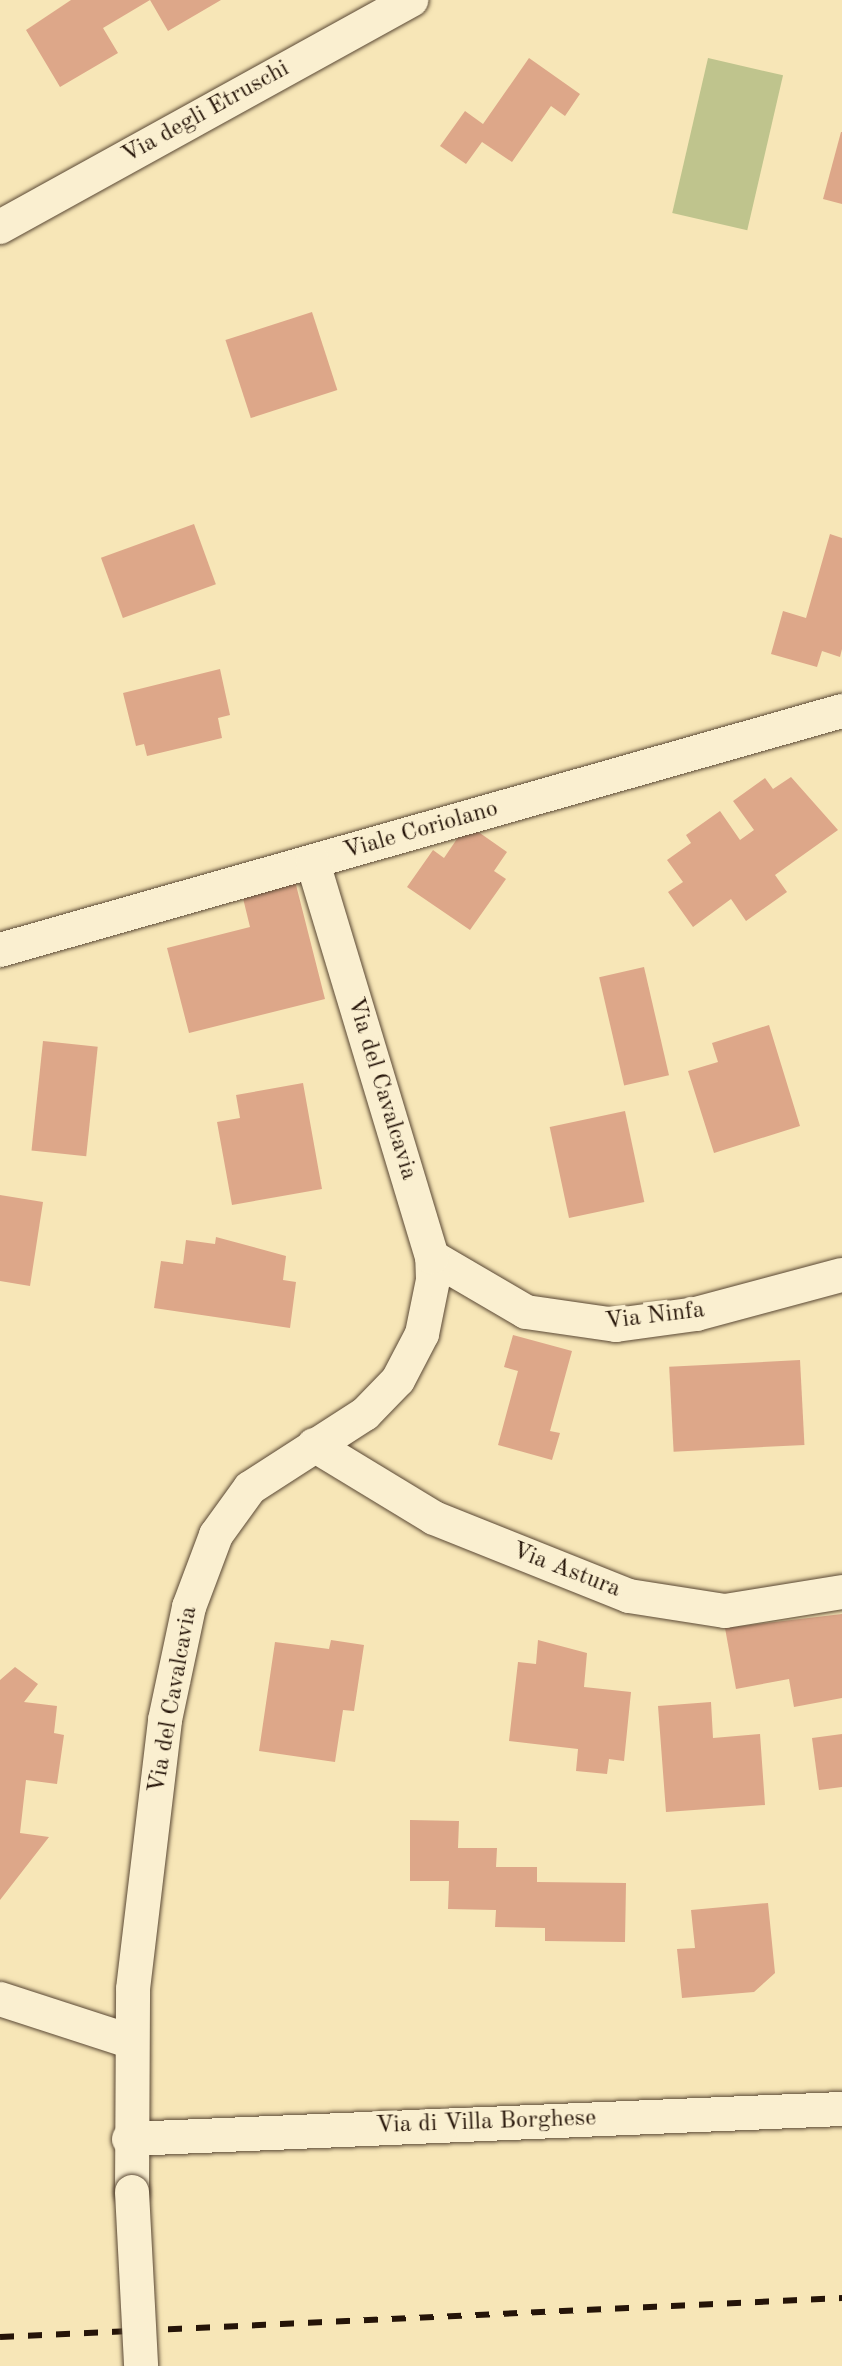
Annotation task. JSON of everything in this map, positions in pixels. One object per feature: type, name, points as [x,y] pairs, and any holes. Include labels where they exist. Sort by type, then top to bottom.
[{"type":"street","name":"Via degli Etruschi","points":[[0,227],[412,0]]},
{"type":"street","name":"Viale Coriolano","points":[[0,950],[842,711]]},
{"type":"street","name":"Via del Cavalcavia","points":[[141,2366],[129,2139],[129,2041],[165,1720],[189,1607],[236,1505],[314,1445],[365,1414],[398,1380],[425,1324],[432,1257],[313,862]]},
{"type":"street","name":"Via Ninfa","points":[[432,1257],[511,1306],[616,1325],[686,1316],[842,1275]]},
{"type":"street","name":"Via Astura","points":[[314,1445],[434,1518],[629,1596],[725,1611],[842,1592]]},
{"type":"street","points":[[0,1999],[129,2041]]},
{"type":"street","name":"Via di Villa Borghese","points":[[129,2139],[839,2106]]},
{"type":"green space","points":[[708,58],[783,75],[747,230],[672,213]]},
{"type":"building","points":[[71,0],[150,0],[103,28],[118,53],[60,87],[26,30]]},
{"type":"building","points":[[150,0],[221,0],[168,31]]},
{"type":"building","points":[[529,58],[580,94],[565,116],[551,106],[512,162],[482,142],[466,164],[440,146],[465,111],[483,124]]},
{"type":"building","points":[[842,132],[842,204],[823,199]]},
{"type":"building","points":[[312,312],[337,390],[251,418],[225,340]]},
{"type":"building","points":[[194,524],[216,584],[123,618],[101,558]]},
{"type":"building","points":[[830,534],[842,538],[840,657],[822,651],[817,667],[771,654],[783,611],[806,618]]},
{"type":"building","points":[[220,669],[230,715],[218,718],[222,738],[147,756],[144,744],[136,746],[123,693]]},
{"type":"building","points":[[791,777],[838,830],[775,875],[787,892],[746,921],[731,899],[693,927],[668,892],[683,882],[667,860],[691,843],[686,835],[720,811],[740,840],[754,830],[733,801],[765,778],[773,789]]},
{"type":"building","points":[[467,824],[507,852],[494,871],[506,879],[470,930],[407,887],[433,850],[444,858]]},
{"type":"building","points":[[294,877],[325,999],[189,1033],[167,948],[250,927],[241,890]]},
{"type":"building","points":[[644,967],[669,1075],[624,1086],[599,977]]},
{"type":"building","points":[[769,1025],[800,1126],[714,1153],[688,1071],[718,1062],[712,1043]]},
{"type":"building","points":[[43,1041],[98,1047],[86,1156],[32,1150]]},
{"type":"building","points":[[303,1083],[322,1189],[232,1205],[217,1122],[240,1118],[236,1095]]},
{"type":"building","points":[[625,1111],[644,1202],[569,1218],[550,1127]]},
{"type":"building","points":[[0,1195],[43,1202],[30,1286],[0,1281]]},
{"type":"building","points":[[216,1237],[286,1256],[283,1280],[296,1282],[290,1328],[154,1308],[161,1261],[183,1264],[186,1240],[215,1244]]},
{"type":"building","points":[[513,1335],[572,1351],[550,1431],[560,1433],[552,1460],[498,1445],[518,1371],[504,1367]]},
{"type":"building","points":[[800,1360],[804,1445],[674,1452],[669,1367]]},
{"type":"building","points":[[842,1614],[842,1698],[794,1707],[789,1679],[736,1689],[725,1628]]},
{"type":"building","points":[[331,1640],[364,1645],[354,1711],[343,1710],[335,1762],[259,1751],[275,1642],[329,1649]]},
{"type":"building","points":[[538,1640],[587,1653],[584,1687],[631,1692],[624,1761],[609,1759],[607,1774],[576,1771],[578,1749],[509,1741],[518,1662],[536,1664]]},
{"type":"building","points":[[15,1667],[38,1684],[24,1702],[57,1706],[54,1733],[64,1735],[57,1784],[26,1780],[20,1833],[49,1837],[0,1900],[0,1680]]},
{"type":"building","points":[[711,1702],[713,1738],[760,1734],[765,1805],[666,1812],[658,1706]]},
{"type":"building","points":[[842,1734],[842,1787],[819,1790],[812,1738]]},
{"type":"building","points":[[410,1820],[459,1821],[458,1848],[497,1848],[496,1867],[537,1867],[537,1882],[626,1883],[625,1942],[545,1941],[545,1928],[495,1927],[496,1910],[448,1909],[449,1881],[410,1881]]},
{"type":"building","points":[[768,1903],[775,1973],[754,1992],[682,1998],[677,1949],[695,1948],[691,1910]]},
{"type":"railway","points":[[0,2337],[842,2298]]}]
